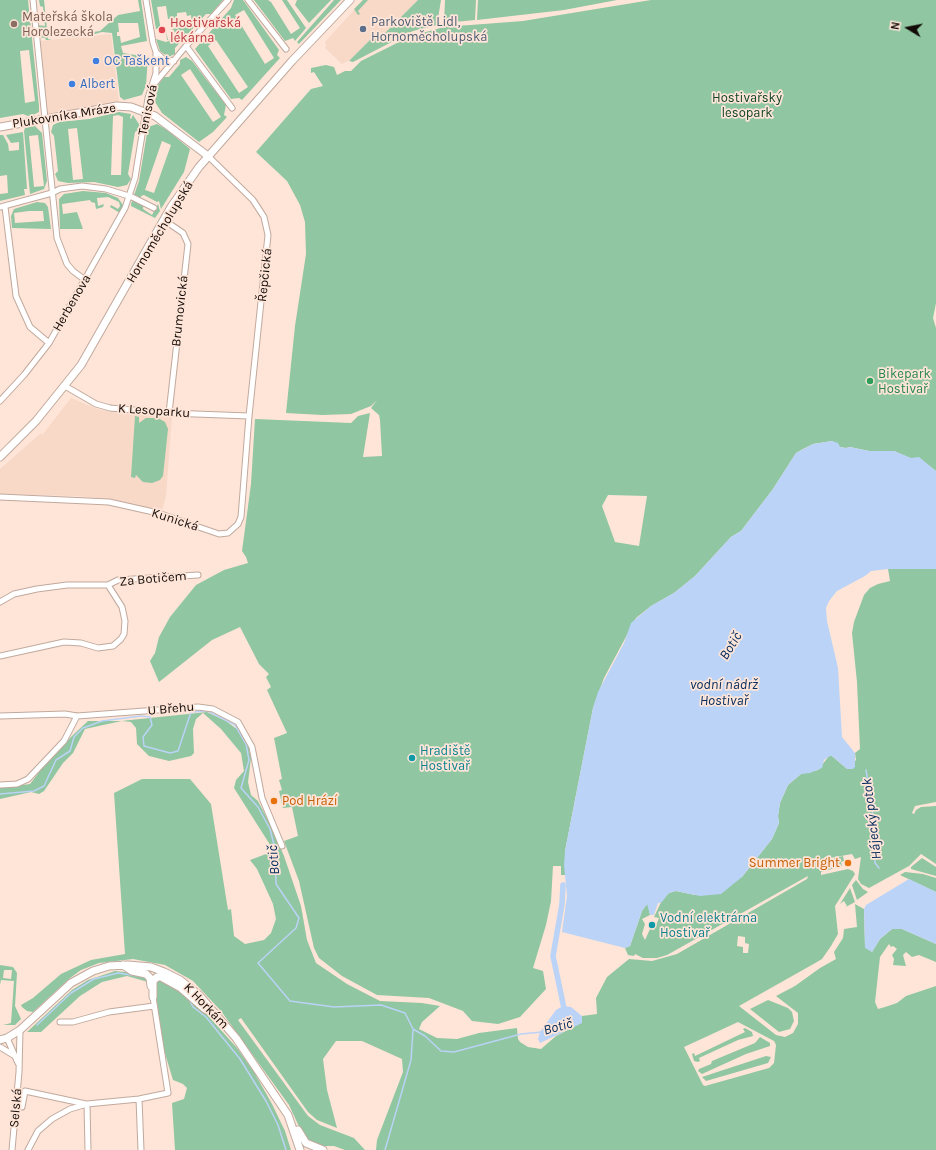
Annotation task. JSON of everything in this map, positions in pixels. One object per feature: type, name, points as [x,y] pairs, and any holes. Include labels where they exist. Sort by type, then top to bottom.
[{"type":"street","points":[[33,0],[55,228],[60,251],[71,269],[85,280]]},
{"type":"street","name":"Tenisová","points":[[129,196],[135,178],[145,111],[156,73],[156,52],[152,43],[146,0]]},
{"type":"street","points":[[151,89],[186,46],[228,0]]},
{"type":"street","points":[[248,0],[286,49]]},
{"type":"street","name":"Hornoměcholupská","points":[[0,457],[36,421],[66,386],[90,352],[164,220],[208,156],[302,50],[350,0]]},
{"type":"street","points":[[186,46],[232,108]]},
{"type":"street","points":[[156,52],[163,59],[174,61]]},
{"type":"street","name":"Plukovníka Mráze","points":[[0,127],[117,106],[131,107],[145,111],[163,121],[208,156]]},
{"type":"street","name":"Řepčická","points":[[208,156],[254,200],[262,212],[268,231],[268,248],[249,416]]},
{"type":"street","points":[[49,343],[30,327],[16,296],[3,207],[52,193],[60,189],[82,186],[106,189],[129,196],[154,208]]},
{"type":"street","name":"Herbenova","points":[[1,398],[24,375],[49,343],[124,212],[129,196]]},
{"type":"street","name":"Brumovická","points":[[164,220],[183,233],[188,244],[169,413]]},
{"type":"street","name":"K Lesoparku","points":[[66,386],[83,397],[106,407],[169,413],[249,416]]},
{"type":"street","name":"Kunická","points":[[0,497],[109,502],[158,513],[217,534],[228,533],[236,527],[241,517],[249,416]]},
{"type":"street","name":"Za Botičem","points":[[0,602],[14,594],[66,585],[108,585],[118,580],[198,576]]},
{"type":"street","points":[[0,656],[64,642],[81,643],[98,648],[108,648],[121,639],[125,628],[125,615],[122,607],[108,585]]},
{"type":"street","name":"U Břehu","points":[[0,716],[65,714],[77,716],[198,706],[214,709],[236,720],[252,747],[262,798],[282,846]]},
{"type":"street","points":[[0,785],[17,784],[28,779],[64,741],[77,716]]},
{"type":"street","points":[[123,965],[132,971],[147,974],[153,995]]},
{"type":"street","name":"K Horkám","points":[[4,1039],[20,1030],[71,983],[97,970],[123,965],[150,967],[174,976],[199,995],[236,1038],[288,1115],[300,1150]]},
{"type":"street","points":[[28,1150],[36,1133],[47,1122],[65,1112],[87,1104],[139,1099],[168,1093],[154,1006],[154,979],[157,977],[162,977],[181,988],[205,1009],[215,1013]]},
{"type":"street","points":[[60,1022],[73,1022],[109,1012],[154,1006]]},
{"type":"street","name":"Selská","points":[[12,1150],[19,1065],[20,1030]]},
{"type":"street","name":"Selská","points":[[4,1039],[19,1065]]},
{"type":"street","points":[[0,1047],[15,1056]]},
{"type":"street","points":[[22,1107],[25,1091],[87,1104]]},
{"type":"street","points":[[139,1099],[140,1150]]},
{"type":"street","points":[[87,1104],[88,1150]]},
{"type":"street","points":[[288,1115],[306,1143],[323,1150]]},
{"type":"shaded area","name":"Parkoviště Lidl, Hornoměcholupská","points":[[363,0],[418,0],[383,35],[373,37],[353,58],[342,64],[325,48],[325,42]]},
{"type":"shaded area","points":[[111,34],[119,102],[47,114],[39,41]]},
{"type":"shaded area","points":[[71,398],[97,409],[112,412],[172,416],[166,496],[162,511],[110,499],[75,496],[0,494],[0,469],[40,434],[43,434]]},
{"type":"green space","points":[[0,0],[28,0],[39,112],[28,116],[23,114],[0,118]],"holes":[[[29,50],[35,101],[25,103],[20,51]]]},
{"type":"green space","points":[[39,0],[44,0],[48,39],[52,40],[46,40],[45,38],[39,37],[37,25],[45,26],[43,7],[40,6]]},
{"type":"green space","points":[[138,0],[141,0],[147,41],[121,46],[123,53],[148,57],[146,85],[142,95],[124,100],[120,97],[112,33],[102,32],[84,37],[68,37],[100,31],[118,15],[140,11]],"holes":[[[118,23],[138,23],[140,37],[121,43],[120,36],[117,36],[117,32],[119,32]]]},
{"type":"green space","points":[[151,0],[223,0],[211,14],[206,14],[175,48],[175,54],[168,57],[160,51],[156,39],[166,42],[176,38],[174,30],[171,29],[192,26],[191,15],[187,16],[186,12],[177,13],[177,18],[168,19],[166,6],[157,7],[161,31],[166,31],[160,32],[160,28],[156,29]]},
{"type":"green space","points":[[234,0],[243,0],[279,50],[277,55],[280,58],[242,100],[239,98],[231,99],[195,49],[231,8]],"holes":[[[244,10],[274,58],[265,64],[235,15]],[[216,40],[248,87],[239,93],[208,46]]]},
{"type":"green space","points":[[254,0],[268,0],[271,2],[291,34],[300,28],[282,0],[287,0],[306,28],[295,41],[293,38],[285,41]]},
{"type":"green space","points":[[297,0],[331,0],[309,23],[295,5]]},
{"type":"green space","points":[[334,0],[341,0],[299,44],[297,42]]},
{"type":"green space","points":[[363,0],[368,0],[358,11],[360,14],[358,15],[354,9]]},
{"type":"green space","points":[[418,0],[441,0],[437,25],[413,31],[353,62],[349,61],[373,37],[383,35]]},
{"type":"green space","points":[[445,0],[476,0],[475,20],[444,23]]},
{"type":"green space","points":[[478,0],[617,0],[564,10],[477,20]]},
{"type":"green space","name":"Hostivařský lesopark","points":[[651,0],[936,0],[936,303],[933,318],[936,328],[936,471],[919,458],[910,458],[894,451],[869,451],[850,447],[846,448],[840,447],[832,441],[813,444],[796,453],[773,489],[741,531],[731,537],[695,576],[674,593],[651,606],[636,618],[604,678],[593,708],[565,851],[565,875],[561,875],[561,866],[553,866],[551,901],[546,925],[533,968],[543,971],[546,989],[520,1017],[498,1024],[472,1021],[463,1011],[429,998],[377,995],[342,976],[319,958],[314,948],[299,881],[284,841],[298,836],[292,807],[283,808],[279,791],[282,790],[279,780],[282,779],[274,738],[287,733],[267,690],[271,687],[266,677],[269,674],[259,664],[240,627],[212,640],[159,682],[150,661],[155,653],[159,637],[170,617],[196,585],[224,570],[248,563],[242,551],[251,484],[255,419],[351,423],[358,416],[370,413],[363,457],[382,456],[379,415],[371,408],[377,400],[371,406],[351,414],[322,415],[286,413],[295,326],[306,254],[305,222],[300,205],[287,181],[256,152],[311,89],[323,86],[314,72],[311,73],[311,68],[326,65],[334,67],[337,75],[345,71],[351,71],[361,61],[415,35],[444,27],[523,21]],"holes":[[[608,495],[647,496],[639,546],[615,542],[602,506]]]},
{"type":"green space","points":[[186,57],[192,61],[226,105],[224,115],[227,117],[213,132],[199,142],[162,113],[155,102],[158,85],[164,77],[169,77],[180,64],[180,60]],"holes":[[[190,69],[221,117],[213,122],[181,75]]]},
{"type":"green space","points":[[119,112],[131,114],[131,119],[133,115],[139,124],[139,128],[137,128],[138,130],[135,132],[128,174],[131,179],[127,185],[118,187],[94,182],[68,183],[58,181],[55,174],[58,171],[54,136],[51,132],[53,125],[59,122],[89,119]],"holes":[[[118,115],[123,117],[121,175],[111,175],[113,116]],[[77,128],[83,179],[73,180],[68,129]]]},
{"type":"green space","points":[[157,124],[167,130],[190,149],[184,172],[161,209],[159,201],[157,202],[144,195],[141,196],[141,199],[144,200],[143,209],[152,215],[158,204],[160,211],[155,218],[131,206],[139,181],[148,127]],"holes":[[[162,141],[171,145],[154,193],[145,190]]]},
{"type":"green space","points":[[35,126],[42,133],[47,181],[44,189],[30,194],[24,131],[25,128]],"holes":[[[38,135],[44,186],[34,187],[29,136]]]},
{"type":"green space","points":[[23,132],[27,189],[24,189],[25,195],[0,201],[0,194],[8,193],[7,175],[0,176],[0,135],[3,135],[8,144],[9,151],[19,150],[19,142],[11,143],[6,135]]},
{"type":"green space","points":[[83,191],[106,193],[118,198],[123,205],[120,213],[110,207],[111,205],[118,209],[120,206],[119,202],[108,197],[97,198],[98,206],[104,204],[103,207],[96,209],[95,203],[91,202],[90,200],[62,204],[63,214],[77,212],[83,229],[60,229],[59,199],[64,194]]},
{"type":"green space","points":[[37,202],[45,203],[48,207],[51,229],[12,228],[11,216],[14,209]],"holes":[[[43,211],[44,221],[15,223],[14,213]]]},
{"type":"green space","points":[[135,416],[139,417],[139,423],[146,418],[158,418],[165,422],[168,429],[163,476],[160,480],[152,483],[143,482],[136,475],[135,478],[131,477]]},
{"type":"green space","points":[[888,569],[936,569],[936,802],[915,806],[912,813],[914,814],[916,810],[921,807],[936,806],[936,864],[921,854],[909,866],[869,888],[861,884],[858,879],[861,857],[855,859],[852,854],[830,858],[834,860],[834,858],[843,856],[844,861],[841,862],[842,866],[821,872],[821,875],[848,869],[853,871],[855,874],[835,906],[838,934],[831,946],[822,959],[739,1006],[776,1035],[785,1037],[793,1033],[798,1024],[798,1013],[776,996],[795,986],[820,968],[836,959],[834,952],[843,938],[844,929],[857,927],[855,904],[864,909],[865,946],[872,952],[880,939],[892,929],[902,929],[936,944],[936,962],[919,955],[912,957],[906,952],[903,955],[906,966],[893,965],[894,959],[892,955],[897,949],[893,946],[891,947],[889,944],[880,957],[875,1002],[878,1009],[897,1003],[906,996],[936,986],[936,1150],[376,1150],[377,1140],[403,1072],[402,1059],[362,1041],[336,1041],[323,1059],[327,1090],[337,1128],[317,1120],[308,1112],[241,1018],[238,1020],[308,1116],[320,1125],[354,1138],[365,1150],[345,1150],[334,1146],[322,1146],[308,1141],[303,1135],[289,1105],[221,1011],[193,981],[165,965],[133,959],[99,963],[81,970],[70,978],[33,1012],[27,1011],[21,1005],[33,998],[61,974],[91,960],[125,954],[114,793],[142,779],[190,779],[211,804],[228,910],[231,909],[234,936],[245,944],[264,940],[271,933],[276,919],[273,904],[257,869],[250,860],[274,851],[234,788],[236,780],[244,771],[241,753],[221,729],[203,713],[196,719],[193,729],[194,753],[191,756],[169,761],[149,756],[137,744],[136,728],[131,722],[122,721],[85,729],[73,753],[63,763],[44,791],[39,794],[31,792],[0,799],[0,788],[30,784],[46,763],[88,721],[121,721],[207,712],[226,721],[242,733],[248,744],[251,758],[248,782],[251,795],[258,801],[284,856],[301,906],[307,940],[316,963],[347,984],[380,1001],[422,1003],[440,1006],[422,1022],[419,1029],[437,1038],[457,1039],[479,1033],[517,1028],[518,1039],[520,1042],[528,1047],[541,1049],[556,1036],[581,1023],[582,1016],[597,1014],[596,998],[607,977],[629,959],[652,961],[677,954],[807,879],[808,876],[667,955],[657,958],[643,958],[635,954],[634,956],[628,955],[625,948],[630,946],[642,911],[647,904],[650,915],[642,919],[645,924],[642,934],[645,940],[650,929],[654,930],[659,918],[654,917],[663,898],[669,893],[676,891],[695,895],[742,877],[772,839],[779,823],[778,816],[780,803],[788,785],[801,774],[818,770],[829,756],[832,756],[847,769],[856,760],[855,753],[860,749],[857,682],[852,633],[854,622],[864,595],[870,588],[890,581]],"holes":[[[738,936],[745,937],[745,943],[749,944],[748,953],[743,953],[743,947],[737,946]],[[738,1022],[774,1041],[776,1045],[774,1063],[769,1068],[705,1086],[703,1085],[684,1047]]]},
{"type":"green space","points":[[922,858],[936,867],[936,876],[911,869],[911,867]]},
{"type":"green space","points":[[905,872],[923,874],[936,878],[936,892],[900,875]]},
{"type":"green space","points":[[856,880],[863,889],[868,892],[857,900],[852,885]]},
{"type":"green space","points":[[850,888],[855,902],[844,908],[847,906],[844,901],[840,904]]},
{"type":"green space","points":[[0,965],[13,967],[17,973],[15,1006],[21,1019],[15,1025],[3,1025],[11,1023],[14,981],[1,980],[0,985]],"holes":[[[4,970],[12,970],[11,979],[3,978]]]},
{"type":"green space","points":[[115,971],[144,974],[148,982],[127,976],[102,982],[80,996],[41,1032],[27,1032],[72,990],[88,980]]},
{"type":"green space","points":[[161,978],[195,1001],[237,1048],[254,1072],[272,1104],[285,1131],[291,1150],[175,1150],[172,1103],[184,1099],[187,1088],[183,1084],[173,1080],[161,1040],[155,984],[157,979]]},
{"type":"green space","points":[[768,1000],[788,1008],[792,1012],[794,1021],[790,1029],[779,1032],[750,1009]]},
{"type":"green space","points":[[745,1028],[752,1032],[753,1036],[738,1040],[699,1058],[700,1061],[698,1062],[694,1061],[692,1054],[694,1053],[695,1056],[745,1032],[743,1029]]},
{"type":"green space","points":[[760,1037],[770,1043],[770,1046],[746,1054],[702,1074],[698,1071],[699,1069],[711,1064],[712,1061],[755,1043]]},
{"type":"green space","points":[[766,1056],[771,1057],[768,1063],[706,1081],[702,1077]]},
{"type":"water","name":"vodní nádrž Hostivař","points":[[832,441],[838,443],[840,447],[850,447],[869,451],[894,451],[911,458],[919,457],[936,471],[936,569],[888,569],[871,571],[865,576],[837,591],[829,601],[826,608],[827,621],[838,668],[842,737],[855,753],[855,767],[853,769],[847,769],[832,756],[830,756],[824,760],[822,768],[810,773],[801,774],[788,785],[780,803],[778,816],[779,823],[772,839],[742,877],[721,894],[700,896],[676,891],[669,893],[661,903],[658,903],[654,915],[650,915],[647,904],[642,911],[630,946],[625,948],[562,932],[567,896],[564,865],[565,851],[593,708],[598,692],[624,643],[631,623],[651,606],[674,593],[695,576],[731,537],[741,531],[773,489],[796,453],[813,444]]},
{"type":"water","points":[[909,879],[936,892],[936,944],[902,929],[892,929],[880,939],[872,952],[865,948],[864,909],[866,905]]},
{"type":"water","points":[[563,1006],[571,1007],[582,1016],[582,1023],[540,1043],[538,1039],[540,1032],[556,1010]]},
{"type":"waterway","name":"Botič","points":[[0,794],[34,791],[44,786],[56,760],[70,751],[74,737],[83,728],[102,721],[141,716],[150,717],[152,725],[143,737],[144,746],[170,753],[178,751],[191,712],[208,711],[235,725],[246,744],[249,760],[241,788],[258,807],[270,829],[275,849],[276,884],[299,918],[296,928],[258,963],[290,1001],[334,1007],[381,1005],[405,1013],[413,1029],[425,1036],[441,1051],[454,1052],[521,1034],[542,1032]]},
{"type":"waterway","name":"Hájecký potok","points":[[866,770],[872,804],[875,863],[879,868]]},
{"type":"waterway","points":[[563,885],[562,904],[553,956],[565,1013]]},
{"type":"waterway","points":[[37,1025],[71,993],[94,979],[118,973],[145,977]]},
{"type":"waterway","points":[[173,987],[183,994]]},
{"type":"waterway","points":[[190,1001],[193,1007],[206,1017],[240,1059],[266,1101],[278,1125],[286,1150]]},
{"type":"waterway","points":[[385,1150],[411,1060],[413,1030]]},
{"type":"place","name":"Mateřská škola Horolezecká","points":[[14,24]]},
{"type":"place","name":"Parkoviště Lidl, Hornoměcholupská","points":[[363,29]]},
{"type":"place","name":"Hostivařská lékárna","points":[[162,30]]},
{"type":"place","name":"OC Taškent","points":[[96,61]]},
{"type":"place","name":"Albert","points":[[72,84]]},
{"type":"place","name":"Bikepark Hostivař","points":[[870,381]]},
{"type":"place","name":"Hradiště Hostivař","points":[[412,758]]},
{"type":"place","name":"Pod Hrází","points":[[274,801]]},
{"type":"place","name":"Summer Bright","points":[[848,863]]},
{"type":"place","name":"Vodní elektrárna Hostivař","points":[[652,925]]}]
